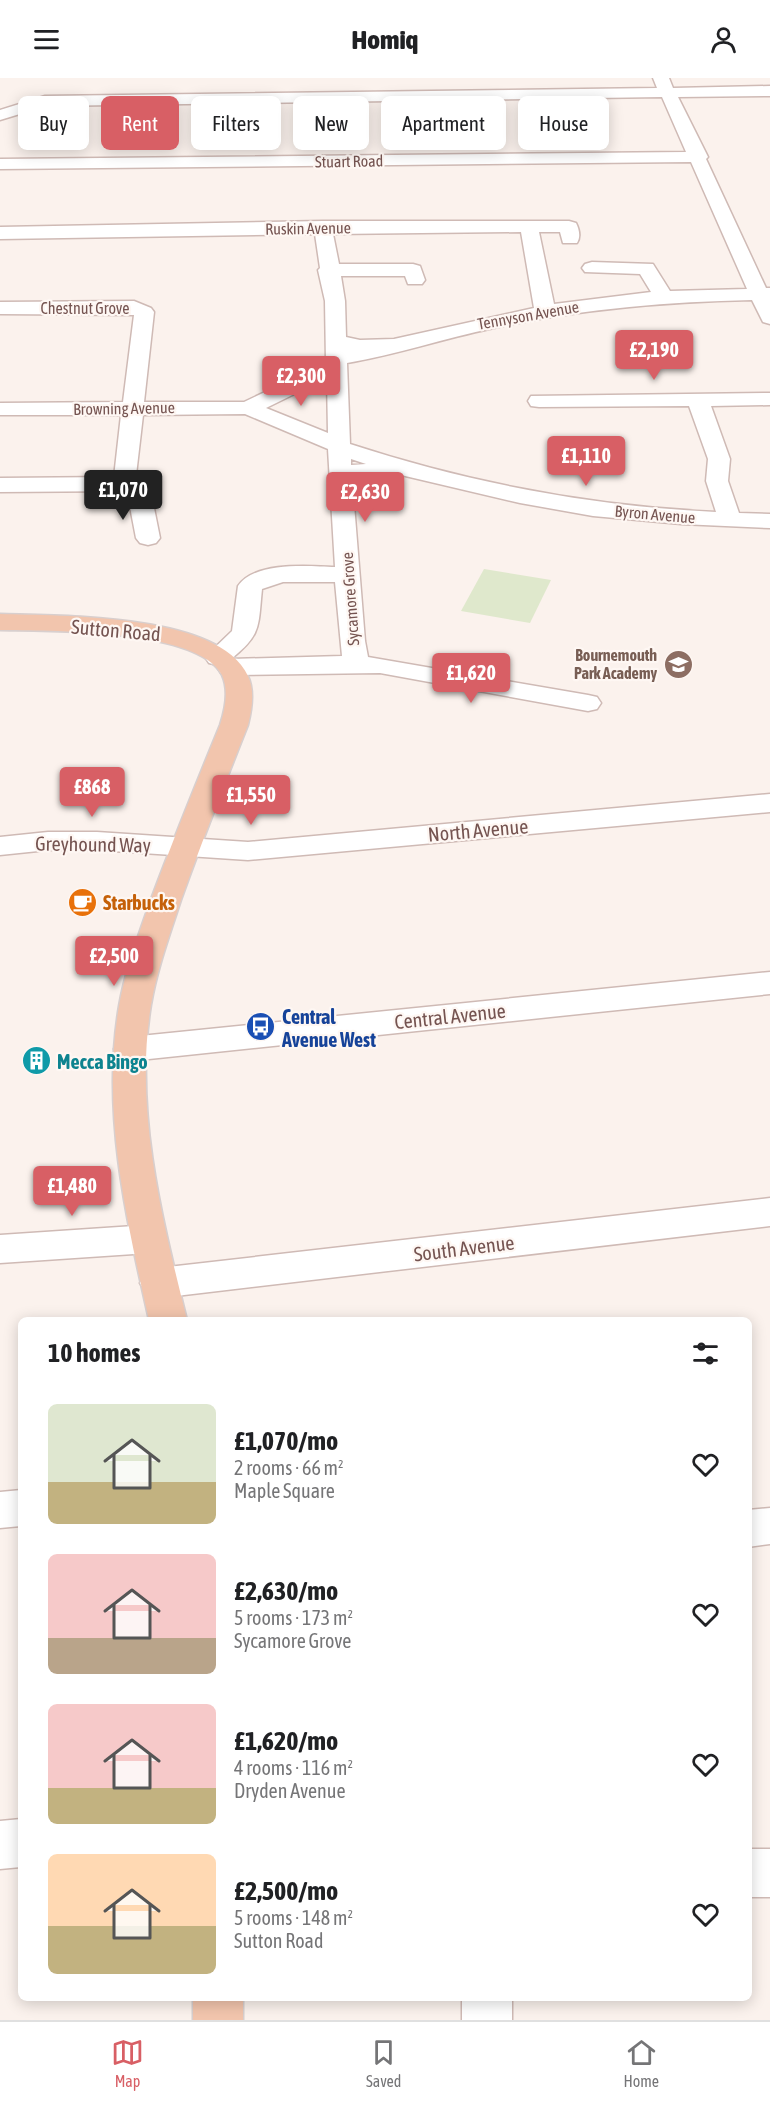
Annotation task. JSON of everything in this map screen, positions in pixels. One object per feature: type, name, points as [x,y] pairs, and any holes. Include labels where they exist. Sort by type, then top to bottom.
[{"type":"main road","name":"Sutton Road","points":[[0,622],[165,633],[200,646],[224,662]]},
{"type":"main road","points":[[167,1317],[149,1239],[134,1142],[130,1049],[133,1015],[154,935],[238,709],[237,681],[224,662]]},
{"type":"main road","points":[[218,2001],[218,2020]]},
{"type":"street","points":[[0,115],[45,101],[664,85],[770,91]]},
{"type":"street","points":[[664,85],[765,294],[770,318]]},
{"type":"street","name":"Stuart Road","points":[[0,164],[699,157]]},
{"type":"street","points":[[529,226],[546,311]]},
{"type":"street","name":"Ruskin Avenue","points":[[0,233],[323,227],[568,227]]},
{"type":"street","name":"Sycamore Grove","points":[[224,662],[357,664],[352,641],[340,473],[335,301],[328,270],[323,227]]},
{"type":"street","points":[[592,268],[646,268],[664,297]]},
{"type":"street","points":[[328,270],[413,271]]},
{"type":"street","name":"Tennyson Avenue","points":[[336,355],[369,353],[472,325],[546,311],[664,297],[765,294]]},
{"type":"street","name":"Chestnut Grove","points":[[0,308],[134,307],[141,309],[144,312],[134,407]]},
{"type":"street","name":"Browning Avenue","points":[[248,408],[336,355]]},
{"type":"street","points":[[539,401],[770,399]]},
{"type":"street","points":[[698,400],[719,459],[717,481],[730,520]]},
{"type":"street","points":[[134,407],[125,476],[138,488],[148,538]]},
{"type":"street","name":"Browning Avenue","points":[[0,409],[248,408],[340,447]]},
{"type":"street","name":"Byron Avenue","points":[[340,447],[401,468],[508,494],[591,508],[730,520],[770,521]]},
{"type":"street","name":"Byron Avenue","points":[[340,473],[401,468]]},
{"type":"street","points":[[0,485],[133,484]]},
{"type":"street","points":[[224,662],[245,631],[250,586],[257,579],[271,576],[349,575]]},
{"type":"street","points":[[357,664],[380,665],[588,702]]},
{"type":"street","name":"North Avenue","points":[[186,848],[223,851],[248,850],[770,803]]},
{"type":"street","name":"Greyhound Way","points":[[0,846],[57,841],[110,842],[186,848]]},
{"type":"street","name":"Central Avenue","points":[[130,1049],[770,983]]},
{"type":"street","name":"South Avenue","points":[[159,1283],[770,1212]]},
{"type":"street","points":[[0,1249],[149,1239]]},
{"type":"street","points":[[0,1509],[18,1508]]},
{"type":"street","points":[[752,1528],[770,1526]]},
{"type":"street","points":[[0,1845],[18,1843]]},
{"type":"street","points":[[752,1872],[770,1873]]},
{"type":"street","points":[[487,2001],[487,2020]]},
{"type":"green space","points":[[484,569],[551,580],[530,623],[461,611]]},
{"type":"place","name":"Bournemouth Park Academy","points":[[678,664]]},
{"type":"place","name":"Starbucks","points":[[82,902]]},
{"type":"place","name":"Central Avenue West","points":[[261,1027]]},
{"type":"place","name":"Mecca Bingo","points":[[36,1061]]}]
